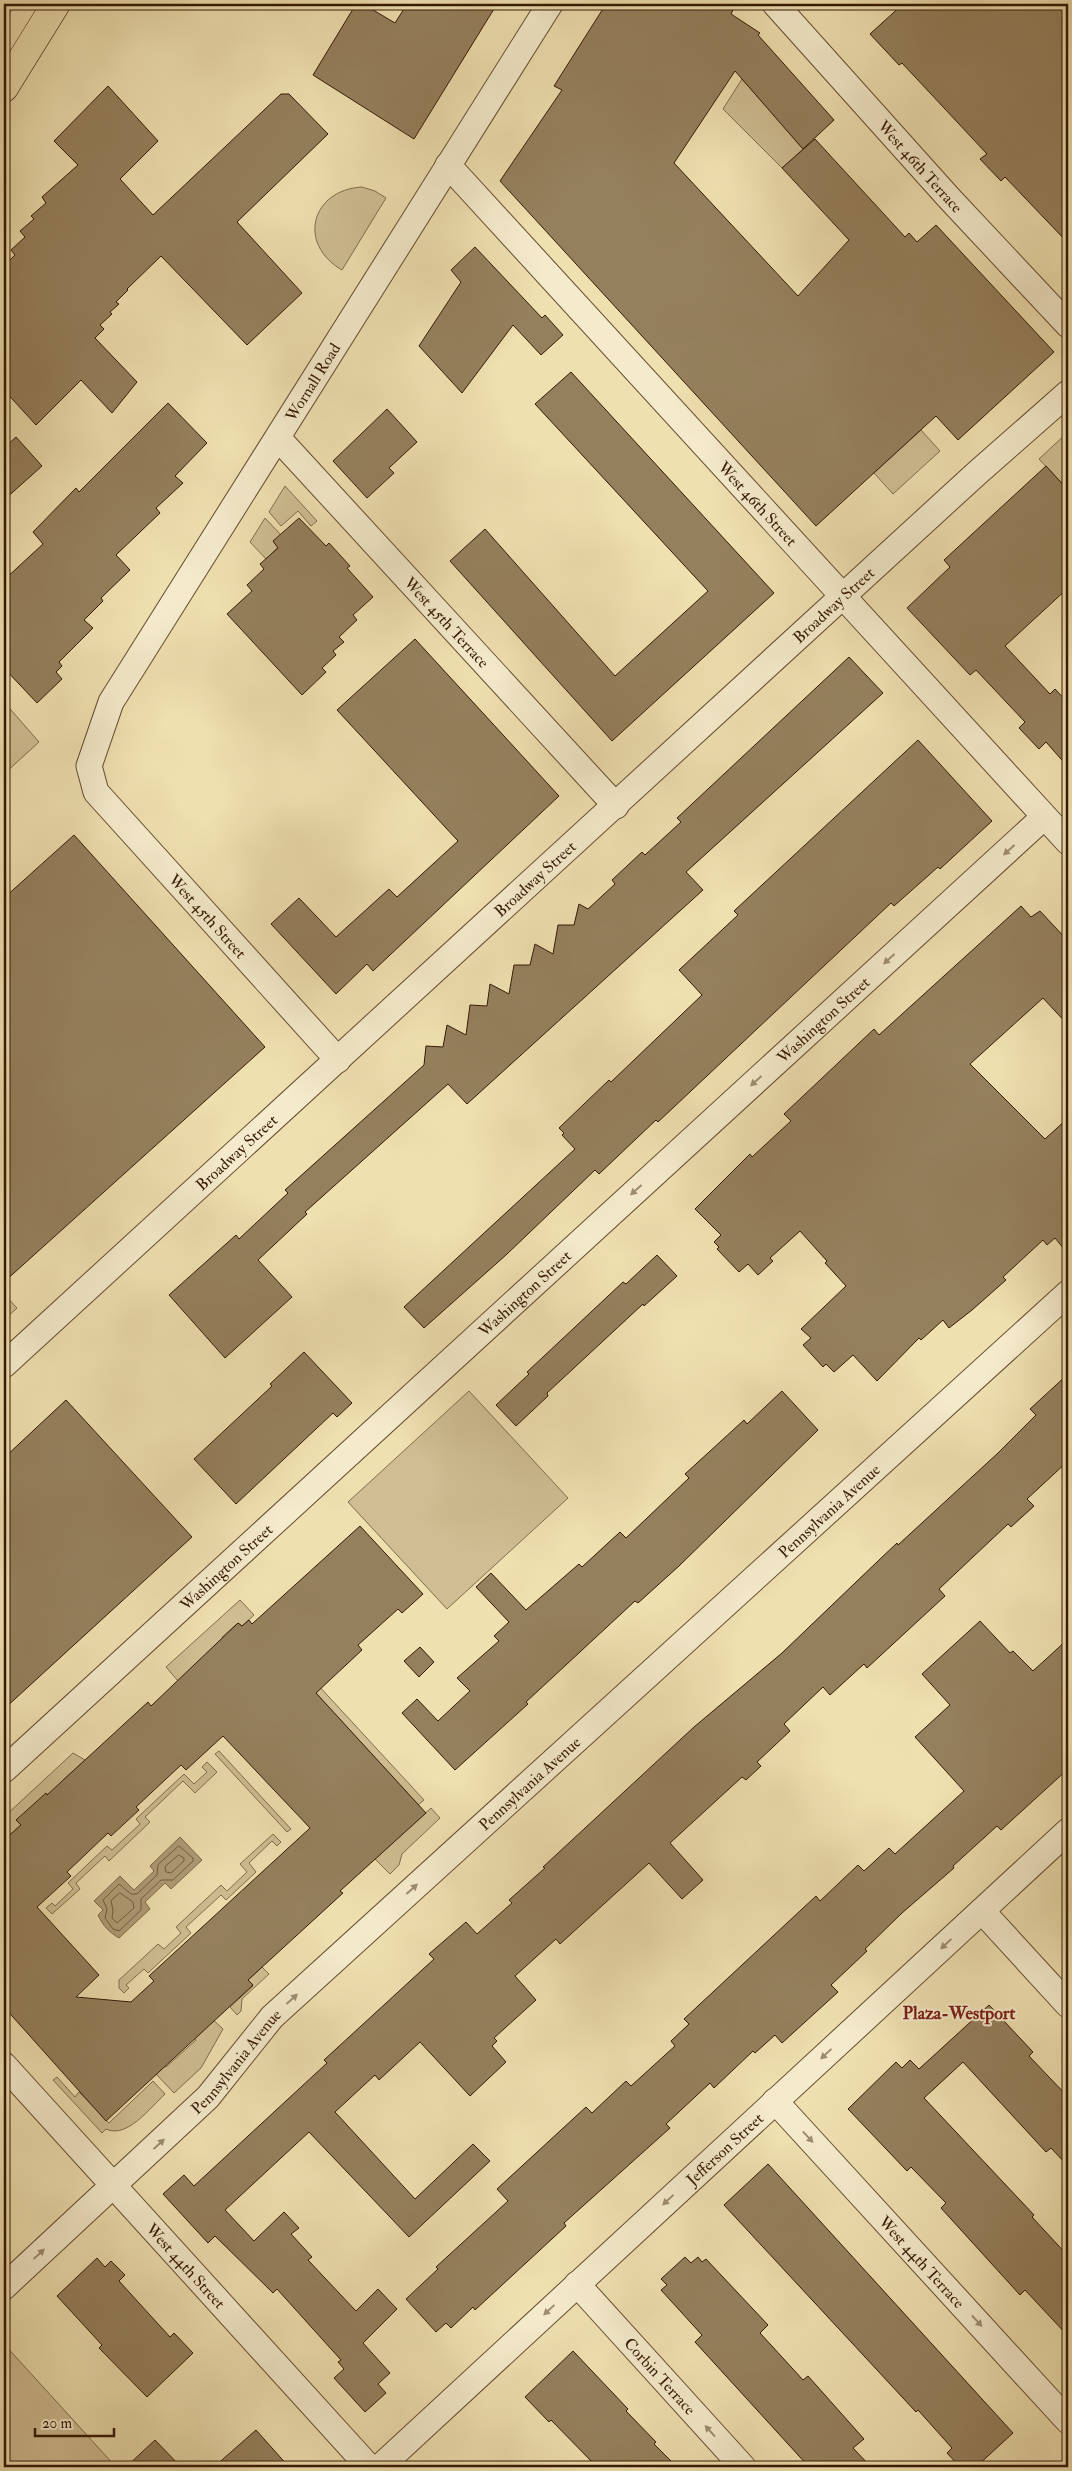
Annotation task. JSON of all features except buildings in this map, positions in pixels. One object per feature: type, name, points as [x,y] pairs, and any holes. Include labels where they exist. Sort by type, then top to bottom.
[{"type":"main road","points":[[4,88],[56,4]]},
{"type":"street","name":"Wornall Road","points":[[90,766],[111,702],[550,4]]},
{"type":"street","name":"West 46th Terrace","points":[[775,4],[942,191],[1068,325]]},
{"type":"street","name":"West 46th Street","points":[[448,165],[1068,842]]},
{"type":"street","name":"Broadway Street","points":[[4,1365],[842,597],[1068,393]]},
{"type":"street","name":"West 45th Terrace","points":[[278,438],[616,806]]},
{"type":"street","name":"West 45th Street","points":[[90,766],[96,792],[338,1060]]},
{"type":"street","name":"Washington Street","points":[[4,1770],[1044,817]]},
{"type":"street","name":"Pennsylvania Avenue","points":[[4,2287],[208,2098],[272,2017],[1068,1293]]},
{"type":"street","name":"Jefferson Street","points":[[380,2467],[1068,1831]]},
{"type":"street","points":[[982,1911],[1068,2006]]},
{"type":"street","name":"West 44th Street","points":[[4,2065],[369,2467]]},
{"type":"street","name":"West 44th Terrace","points":[[775,2101],[1068,2421]]},
{"type":"street","name":"Corbin Terrace","points":[[577,2284],[743,2467]]},
{"type":"shaded area","points":[[4,4],[15,4],[4,22]]},
{"type":"shaded area","points":[[742,79],[803,149],[782,168],[723,109]]},
{"type":"shaded area","points":[[362,187],[375,191],[386,198],[342,270],[328,259],[319,246],[315,233],[316,220],[321,208],[331,198],[345,190]]},
{"type":"shaded area","points":[[921,430],[940,451],[893,494],[874,473]]},
{"type":"shaded area","points":[[1068,432],[1068,490],[1039,459]]},
{"type":"shaded area","points":[[285,486],[317,521],[311,526],[298,511],[281,526],[269,512]]},
{"type":"shaded area","points":[[265,518],[281,535],[274,542],[278,547],[266,559],[250,542]]},
{"type":"shaded area","points":[[4,702],[39,742],[4,774]]},
{"type":"shaded area","points":[[4,1294],[17,1308],[4,1320]]},
{"type":"shaded area","points":[[469,1391],[568,1498],[447,1609],[348,1502]]},
{"type":"shaded area","points":[[240,1600],[254,1615],[242,1626],[238,1623],[222,1637],[227,1643],[178,1681],[166,1667]]},
{"type":"shaded area","points":[[317,1684],[424,1800],[418,1805],[312,1689]]},
{"type":"shaded area","points":[[219,1751],[291,1829],[287,1832],[215,1754]]},
{"type":"shaded area","points":[[73,1753],[85,1760],[63,1780],[50,1798],[46,1794],[21,1825],[6,1838],[4,1835],[4,1817]]},
{"type":"shaded area","points":[[207,1762],[217,1772],[195,1793],[183,1781],[145,1817],[150,1822],[109,1861],[105,1856],[76,1883],[80,1889],[52,1914],[46,1908],[52,1903],[55,1906],[73,1889],[68,1883],[107,1846],[112,1850],[140,1824],[136,1819],[184,1774],[194,1784],[207,1772],[202,1767]]},
{"type":"shaded area","points":[[431,1808],[440,1818],[402,1854],[399,1865],[390,1874],[375,1859]]},
{"type":"shaded area","points":[[273,1834],[281,1842],[277,1846],[272,1841],[249,1863],[256,1872],[226,1900],[221,1895],[186,1927],[191,1933],[148,1973],[144,1969],[126,1985],[129,1988],[124,1993],[119,1988],[119,1980],[158,1944],[164,1949],[181,1933],[176,1927],[221,1885],[227,1891],[247,1872],[240,1864]]},
{"type":"shaded area","points":[[262,1967],[269,1974],[242,1999],[241,2011],[237,2015],[230,2007],[253,1986],[248,1980]]},
{"type":"shaded area","points":[[209,2016],[223,2029],[201,2068],[174,2093],[155,2073],[164,2066],[166,2067],[196,2040],[190,2033]]},
{"type":"shaded area","points":[[57,2077],[75,2097],[79,2092],[109,2123],[153,2081],[165,2094],[130,2126],[114,2131],[106,2129],[102,2133],[53,2080]]},
{"type":"shaded area","points":[[4,2344],[116,2467],[4,2467]]},
{"type":"water","points":[[180,1837],[202,1860],[171,1889],[165,1883],[145,1902],[150,1909],[119,1938],[109,1931],[102,1922],[98,1915],[103,1910],[94,1901],[120,1876],[134,1890],[154,1871],[150,1866]]},
{"type":"district","name":"Plaza-Westport","points":[[959,2013]]}]
